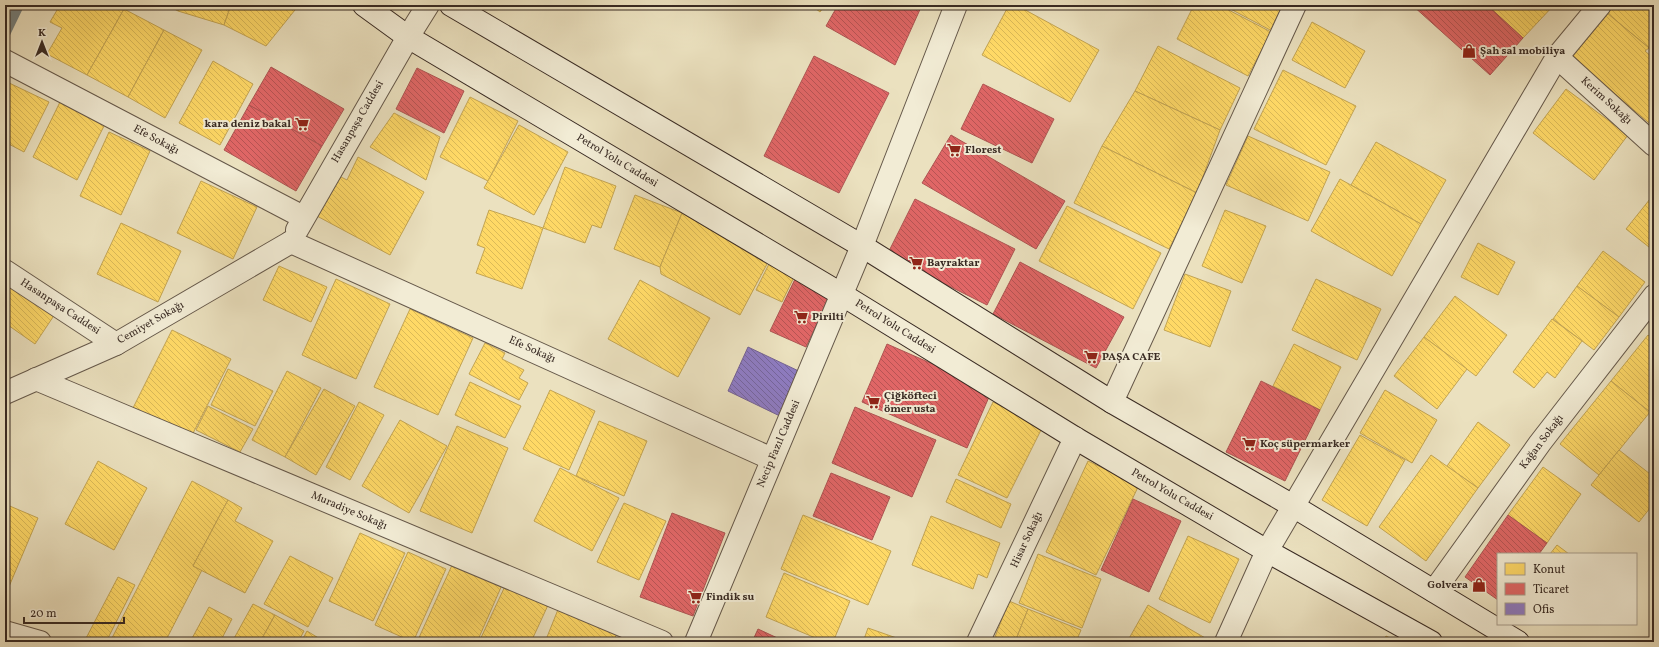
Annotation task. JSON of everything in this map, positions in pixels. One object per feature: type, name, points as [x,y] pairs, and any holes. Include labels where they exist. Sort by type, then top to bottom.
[{"type":"street","name":"Petrol Yolu Caddesi","points":[[364,5],[408,36],[841,294],[1075,438],[1268,551],[1431,642]]},
{"type":"street","name":"Hasanpaşa Caddesi","points":[[291,242],[303,217],[408,36],[428,5]]},
{"type":"street","points":[[451,5],[862,246],[1112,402],[1293,506],[1518,642]]},
{"type":"street","name":"Necip Fazıl Caddesi","points":[[696,642],[862,246],[956,5]]},
{"type":"street","points":[[1112,402],[1295,5]]},
{"type":"street","points":[[1226,642],[1268,551],[1293,506],[1557,57],[1600,5]]},
{"type":"street","name":"Kerim Sokağı","points":[[1557,57],[1654,145]]},
{"type":"street","name":"Efe Sokağı","points":[[7,62],[303,217]]},
{"type":"street","name":"Efe Sokağı","points":[[291,242],[772,459]]},
{"type":"street","name":"Cemiyet Sokağı","points":[[5,393],[116,344],[291,242]]},
{"type":"street","name":"Hasanpaşa Caddesi","points":[[5,271],[116,344]]},
{"type":"street","name":"Kağan Sokağı","points":[[1434,591],[1540,444],[1654,296]]},
{"type":"street","name":"Muradiye Sokağı","points":[[36,379],[662,642]]},
{"type":"street","name":"Hisar Sokağı","points":[[978,642],[1075,438]]},
{"type":"street","points":[[5,632],[40,642]]},
{"type":"building: Konut","points":[[60,5],[117,5],[124,9],[87,75],[47,54],[62,28],[50,22]]},
{"type":"building: Konut","points":[[167,5],[180,5],[178,11]]},
{"type":"building: Konut","points":[[180,5],[231,5],[224,25],[178,11]]},
{"type":"building: Konut","points":[[231,5],[299,5],[266,46],[224,25]]},
{"type":"building: Konut","points":[[811,5],[825,5],[820,12]]},
{"type":"building: Konut","points":[[1009,5],[1016,5],[1099,50],[1070,102],[982,55]]},
{"type":"building: Konut","points":[[1194,5],[1219,5],[1271,32],[1248,76],[1177,39]]},
{"type":"building: Konut","points":[[1223,5],[1285,5],[1272,31]]},
{"type":"building: Konut","points":[[1487,5],[1554,5],[1523,38]]},
{"type":"building: Konut","points":[[1614,5],[1654,5],[1654,52],[1607,13]]},
{"type":"building: Konut","points":[[124,9],[164,30],[128,97],[87,75]]},
{"type":"building: Konut","points":[[1607,13],[1649,48],[1645,51],[1654,59],[1654,127],[1571,57]]},
{"type":"building: Konut","points":[[1312,22],[1365,51],[1345,88],[1292,60]]},
{"type":"building: Konut","points":[[164,30],[202,50],[165,118],[128,97]]},
{"type":"building: Konut","points":[[1158,46],[1240,88],[1220,130],[1135,91]]},
{"type":"building: Konut","points":[[213,61],[253,84],[220,145],[179,123]]},
{"type":"building: Konut","points":[[1283,70],[1356,106],[1326,165],[1254,129]]},
{"type":"building: Konut","points":[[5,81],[49,102],[24,152],[5,142]]},
{"type":"building: Konut","points":[[1566,89],[1628,135],[1594,180],[1533,133]]},
{"type":"building: Konut","points":[[1135,91],[1220,130],[1197,193],[1102,146]]},
{"type":"building: Konut","points":[[470,97],[518,121],[488,181],[440,157]]},
{"type":"building: Konut","points":[[60,102],[105,124],[77,180],[33,157]]},
{"type":"building: Konut","points":[[394,113],[440,137],[426,180],[370,147]]},
{"type":"building: Konut","points":[[519,125],[568,152],[534,215],[484,188]]},
{"type":"building: Konut","points":[[109,132],[150,151],[121,215],[80,196]]},
{"type":"building: Konut","points":[[1248,136],[1330,172],[1308,221],[1226,185]]},
{"type":"building: Konut","points":[[1376,142],[1446,180],[1421,224],[1351,185]]},
{"type":"building: Konut","points":[[1102,146],[1197,193],[1169,249],[1074,203]]},
{"type":"building: Konut","points":[[358,157],[424,192],[390,255],[315,215],[337,175],[347,180]]},
{"type":"building: Konut","points":[[565,167],[616,186],[601,228],[592,225],[585,243],[543,228]]},
{"type":"building: Konut","points":[[1340,179],[1421,224],[1392,276],[1311,231]]},
{"type":"building: Konut","points":[[201,181],[257,207],[233,259],[177,233]]},
{"type":"building: Konut","points":[[1654,194],[1654,251],[1626,229]]},
{"type":"building: Konut","points":[[635,195],[682,213],[660,267],[614,249]]},
{"type":"building: Konut","points":[[1067,206],[1161,253],[1133,309],[1039,261]]},
{"type":"building: Konut","points":[[489,210],[543,228],[522,289],[476,273],[485,248],[477,245]]},
{"type":"building: Konut","points":[[1225,210],[1266,226],[1242,283],[1202,266]]},
{"type":"building: Konut","points":[[682,213],[767,264],[740,315],[661,274],[660,267]]},
{"type":"building: Konut","points":[[121,223],[181,251],[158,302],[97,274]]},
{"type":"building: Konut","points":[[1478,243],[1515,262],[1498,295],[1461,277]]},
{"type":"building: Konut","points":[[1603,251],[1645,282],[1619,317],[1577,286]]},
{"type":"building: Konut","points":[[769,264],[794,277],[782,302],[756,290]]},
{"type":"building: Konut","points":[[279,266],[327,287],[311,322],[263,300]]},
{"type":"building: Konut","points":[[1185,274],[1231,291],[1210,347],[1164,330]]},
{"type":"building: Konut","points":[[336,279],[390,304],[356,379],[302,355]]},
{"type":"building: Konut","points":[[1316,279],[1381,309],[1357,360],[1292,330]]},
{"type":"building: Konut","points":[[5,280],[55,314],[35,344],[5,323]]},
{"type":"building: Konut","points":[[640,280],[710,318],[678,377],[608,339]]},
{"type":"building: Konut","points":[[1577,286],[1619,317],[1594,350],[1553,319]]},
{"type":"building: Konut","points":[[1455,296],[1507,335],[1476,376],[1424,337]]},
{"type":"building: Konut","points":[[410,309],[473,338],[438,415],[374,387]]},
{"type":"building: Konut","points":[[1552,319],[1582,341],[1555,378],[1547,372],[1534,388],[1513,372]]},
{"type":"building: Konut","points":[[172,330],[231,359],[190,439],[132,410]]},
{"type":"building: Konut","points":[[1648,335],[1654,340],[1654,406],[1650,412],[1611,381]]},
{"type":"building: Konut","points":[[1424,337],[1467,369],[1437,409],[1394,376]]},
{"type":"building: Konut","points":[[485,343],[505,353],[502,359],[524,370],[519,378],[528,383],[519,400],[469,374]]},
{"type":"building: Konut","points":[[1294,344],[1341,367],[1320,410],[1273,386]]},
{"type":"building: Konut","points":[[228,369],[273,391],[255,426],[211,405]]},
{"type":"building: Konut","points":[[287,371],[321,388],[285,457],[252,440]]},
{"type":"building: Konut","points":[[1611,381],[1650,412],[1599,475],[1560,444]]},
{"type":"building: Konut","points":[[470,382],[521,406],[505,438],[455,415]]},
{"type":"building: Konut","points":[[324,389],[355,406],[316,475],[285,457]]},
{"type":"building: Konut","points":[[550,390],[595,411],[569,470],[523,449]]},
{"type":"building: Konut","points":[[1385,390],[1437,420],[1412,463],[1360,433]]},
{"type":"building: Konut","points":[[359,402],[384,415],[350,480],[326,467]]},
{"type":"building: Konut","points":[[993,402],[1043,426],[1007,498],[958,475]]},
{"type":"building: Konut","points":[[208,406],[253,429],[240,452],[196,430]]},
{"type":"building: Konut","points":[[400,420],[447,446],[409,513],[362,486]]},
{"type":"building: Konut","points":[[599,421],[647,441],[624,496],[576,476]]},
{"type":"building: Konut","points":[[1478,422],[1510,445],[1478,488],[1447,466]]},
{"type":"building: Konut","points":[[457,426],[508,448],[472,533],[420,511]]},
{"type":"building: Konut","points":[[1360,435],[1405,460],[1367,526],[1322,500]]},
{"type":"building: Konut","points":[[1619,450],[1654,477],[1654,503],[1639,522],[1591,485]]},
{"type":"building: Konut","points":[[1431,455],[1478,488],[1426,561],[1379,527]]},
{"type":"building: Konut","points":[[98,461],[147,488],[114,550],[65,524]]},
{"type":"building: Konut","points":[[1088,461],[1139,485],[1096,575],[1046,552]]},
{"type":"building: Konut","points":[[1543,467],[1581,494],[1547,543],[1508,515]]},
{"type":"building: Konut","points":[[560,468],[619,498],[592,551],[534,521]]},
{"type":"building: Konut","points":[[956,479],[1011,504],[1001,528],[946,502]]},
{"type":"building: Konut","points":[[192,481],[228,500],[193,566],[202,570],[165,642],[110,642]]},
{"type":"building: Konut","points":[[228,500],[242,508],[235,521],[273,541],[245,593],[193,566]]},
{"type":"building: Konut","points":[[624,503],[666,521],[639,580],[597,562]]},
{"type":"building: Konut","points":[[5,504],[38,518],[5,596]]},
{"type":"building: Konut","points":[[803,515],[891,551],[868,605],[781,569]]},
{"type":"building: Konut","points":[[931,516],[1000,543],[987,578],[978,574],[973,589],[912,565]]},
{"type":"building: Konut","points":[[360,533],[405,553],[373,621],[329,601]]},
{"type":"building: Konut","points":[[1188,536],[1239,559],[1210,623],[1159,599]]},
{"type":"building: Konut","points":[[1557,545],[1568,553],[1551,553]]},
{"type":"building: Konut","points":[[408,552],[446,569],[413,642],[375,625]]},
{"type":"building: Konut","points":[[1038,554],[1101,579],[1082,628],[1019,603]]},
{"type":"building: Konut","points":[[290,556],[333,578],[308,627],[264,604]]},
{"type":"building: Konut","points":[[453,563],[502,585],[477,642],[417,642]]},
{"type":"building: Konut","points":[[784,573],[850,601],[833,642],[825,642],[766,617]]},
{"type":"building: Konut","points":[[118,577],[135,585],[106,642],[84,642]]},
{"type":"building: Konut","points":[[506,584],[549,603],[531,642],[479,642]]},
{"type":"building: Konut","points":[[1009,601],[1028,609],[1015,642],[993,642]]},
{"type":"building: Konut","points":[[253,604],[275,615],[260,642],[232,642]]},
{"type":"building: Konut","points":[[1148,605],[1207,639],[1205,642],[1127,642]]},
{"type":"building: Konut","points":[[209,607],[232,619],[220,642],[190,642]]},
{"type":"building: Konut","points":[[559,607],[618,631],[613,642],[545,642]]},
{"type":"building: Konut","points":[[1028,609],[1081,630],[1076,642],[1015,642]]},
{"type":"building: Konut","points":[[275,615],[304,631],[298,642],[260,642]]},
{"type":"building: Konut","points":[[868,628],[908,642],[863,642]]},
{"type":"building: Konut","points":[[307,631],[325,642],[301,642]]},
{"type":"building: Konut","points":[[622,636],[636,642],[619,642]]},
{"type":"building: Konut","points":[[1386,636],[1398,642],[1383,642]]},
{"type":"building: Ticaret","points":[[838,5],[922,5],[895,65],[826,26]]},
{"type":"building: Ticaret","points":[[1412,5],[1487,5],[1523,38],[1490,75]]},
{"type":"building: Ticaret","points":[[814,56],[889,93],[839,193],[764,156]]},
{"type":"building: Ticaret","points":[[271,67],[344,109],[322,146],[249,105]]},
{"type":"building: Ticaret","points":[[417,68],[464,91],[444,133],[396,109]]},
{"type":"building: Ticaret","points":[[983,84],[1054,119],[1032,163],[961,129]]},
{"type":"building: Ticaret","points":[[249,105],[322,146],[296,191],[224,150]]},
{"type":"building: Ticaret","points":[[951,135],[1065,201],[1036,249],[922,183]]},
{"type":"building: Ticaret","points":[[915,199],[1015,249],[987,305],[887,255]]},
{"type":"building: Ticaret","points":[[1020,262],[1124,317],[1096,368],[993,314]]},
{"type":"building: Ticaret","points":[[798,273],[833,289],[806,347],[770,331]]},
{"type":"building: Ticaret","points":[[887,344],[992,390],[967,448],[862,402]]},
{"type":"building: Ticaret","points":[[1261,381],[1320,410],[1285,481],[1226,452]]},
{"type":"building: Ticaret","points":[[855,407],[936,440],[912,497],[832,463]]},
{"type":"building: Ticaret","points":[[831,473],[890,497],[872,540],[813,516]]},
{"type":"building: Ticaret","points":[[1133,499],[1181,521],[1149,592],[1101,570]]},
{"type":"building: Ticaret","points":[[672,513],[725,533],[693,616],[640,597]]},
{"type":"building: Ticaret","points":[[1508,515],[1547,543],[1540,553],[1497,553],[1497,599],[1465,577]]},
{"type":"building: Ticaret","points":[[758,629],[786,642],[752,642]]},
{"type":"building: Ofis","points":[[748,347],[805,374],[784,418],[728,391]]},
{"type":"waterway","points":[[5,34],[19,5]]},
{"type":"place","name":"Şah sal mobiliya","points":[[1469,51]]},
{"type":"place","name":"kara deniz bakal","points":[[302,124]]},
{"type":"place","name":"Florest","points":[[954,150]]},
{"type":"place","name":"Bayraktar","points":[[916,263]]},
{"type":"place","name":"Pirilti","points":[[801,317]]},
{"type":"place","name":"PAŞA CAFE","points":[[1091,357]]},
{"type":"place","name":"Çiğköfteci ömer usta","points":[[873,402]]},
{"type":"place","name":"Koç süpermarker","points":[[1249,444]]},
{"type":"place","name":"Golvera","points":[[1479,585]]},
{"type":"place","name":"Findik su","points":[[695,597]]}]
